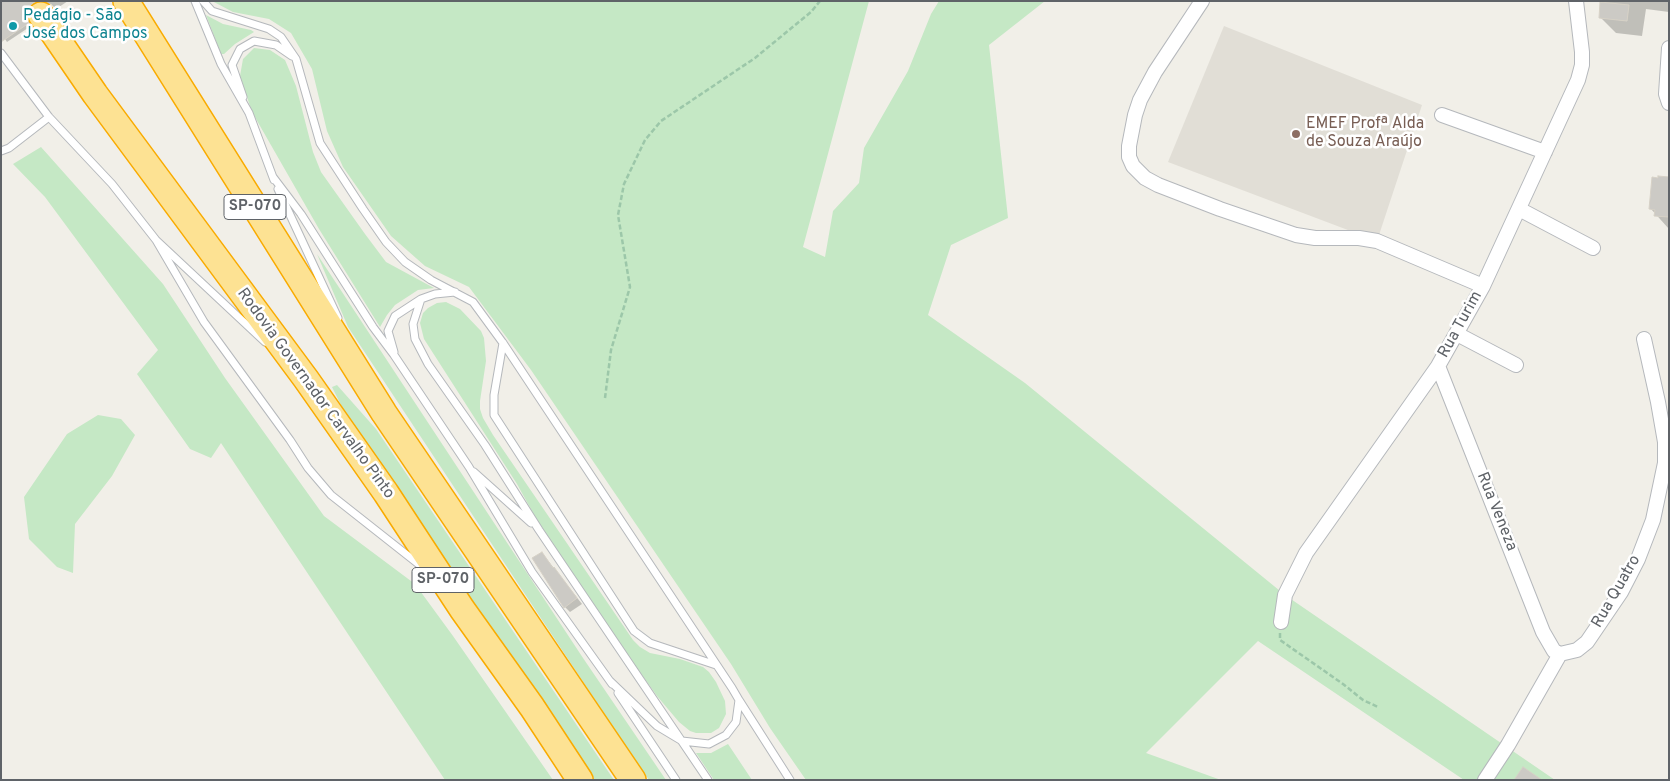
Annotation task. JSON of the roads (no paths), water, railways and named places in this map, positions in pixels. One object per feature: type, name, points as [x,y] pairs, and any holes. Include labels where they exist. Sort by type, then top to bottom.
[{"type":"highway","name":"SP-070","points":[[126,1],[384,413],[633,780]]},
{"type":"highway","name":"Rodovia Governador Carvalho Pinto","points":[[41,15],[95,94],[306,379],[386,493],[462,609],[532,707],[580,780]]},
{"type":"street","points":[[1202,1],[1155,72],[1140,100],[1135,114],[1129,146],[1129,157],[1133,166],[1145,178],[1158,185],[1220,209],[1296,235],[1315,238],[1359,238],[1377,241],[1483,286]]},
{"type":"street","name":"Rua Turim","points":[[1281,622],[1285,595],[1306,553],[1438,366],[1483,286],[1578,80],[1582,65],[1582,52],[1576,1]]},
{"type":"street","points":[[1669,48],[1666,94],[1669,103]]},
{"type":"street","points":[[1442,115],[1545,152]]},
{"type":"street","points":[[1519,209],[1593,248]]},
{"type":"street","points":[[1457,334],[1516,365]]},
{"type":"street","name":"Rua Quatro","points":[[1560,654],[1577,650],[1591,636],[1621,592],[1638,559],[1653,520],[1665,463],[1665,442],[1644,339]]},
{"type":"street","name":"Rua Veneza","points":[[1438,366],[1543,632],[1554,651],[1560,654]]},
{"type":"street","points":[[1485,780],[1508,746],[1560,654]]},
{"type":"lane","points":[[195,1],[221,64],[249,113]]},
{"type":"lane","points":[[203,1],[212,11],[269,30],[280,37],[296,59],[320,142],[374,226],[405,262],[430,280],[473,302],[503,343],[790,780]]},
{"type":"lane","points":[[296,59],[276,45],[254,41],[240,49],[232,66],[273,177],[342,326]]},
{"type":"lane","points":[[1,53],[49,116],[112,184],[156,240],[204,322],[290,440],[308,468],[331,495],[424,569]]},
{"type":"lane","points":[[1,69],[9,65]]},
{"type":"lane","points":[[1,151],[9,148],[49,116]]},
{"type":"lane","points":[[273,177],[301,214],[373,327],[469,467],[532,572],[610,681],[676,780]]},
{"type":"lane","points":[[156,240],[270,347]]},
{"type":"lane","points":[[394,355],[388,331],[395,316],[421,299],[435,294],[454,292]]},
{"type":"lane","points":[[421,299],[413,324],[416,339],[428,364],[485,445],[539,530],[708,780]]},
{"type":"lane","points":[[350,343],[384,413]]},
{"type":"lane","points":[[503,343],[494,395],[494,415],[634,631],[650,643],[716,665]]},
{"type":"lane","points":[[278,353],[306,379]]},
{"type":"lane","points":[[469,467],[539,530]]},
{"type":"lane","points":[[430,576],[462,609]]},
{"type":"lane","points":[[610,681],[657,726],[682,741],[709,744],[726,735],[736,722],[739,700]]},
{"type":"place","name":"Pedágio - São José dos Campos","points":[[13,26]]},
{"type":"place","name":"EMEF Profª Alda de Souza Araújo","points":[[1296,134]]}]
